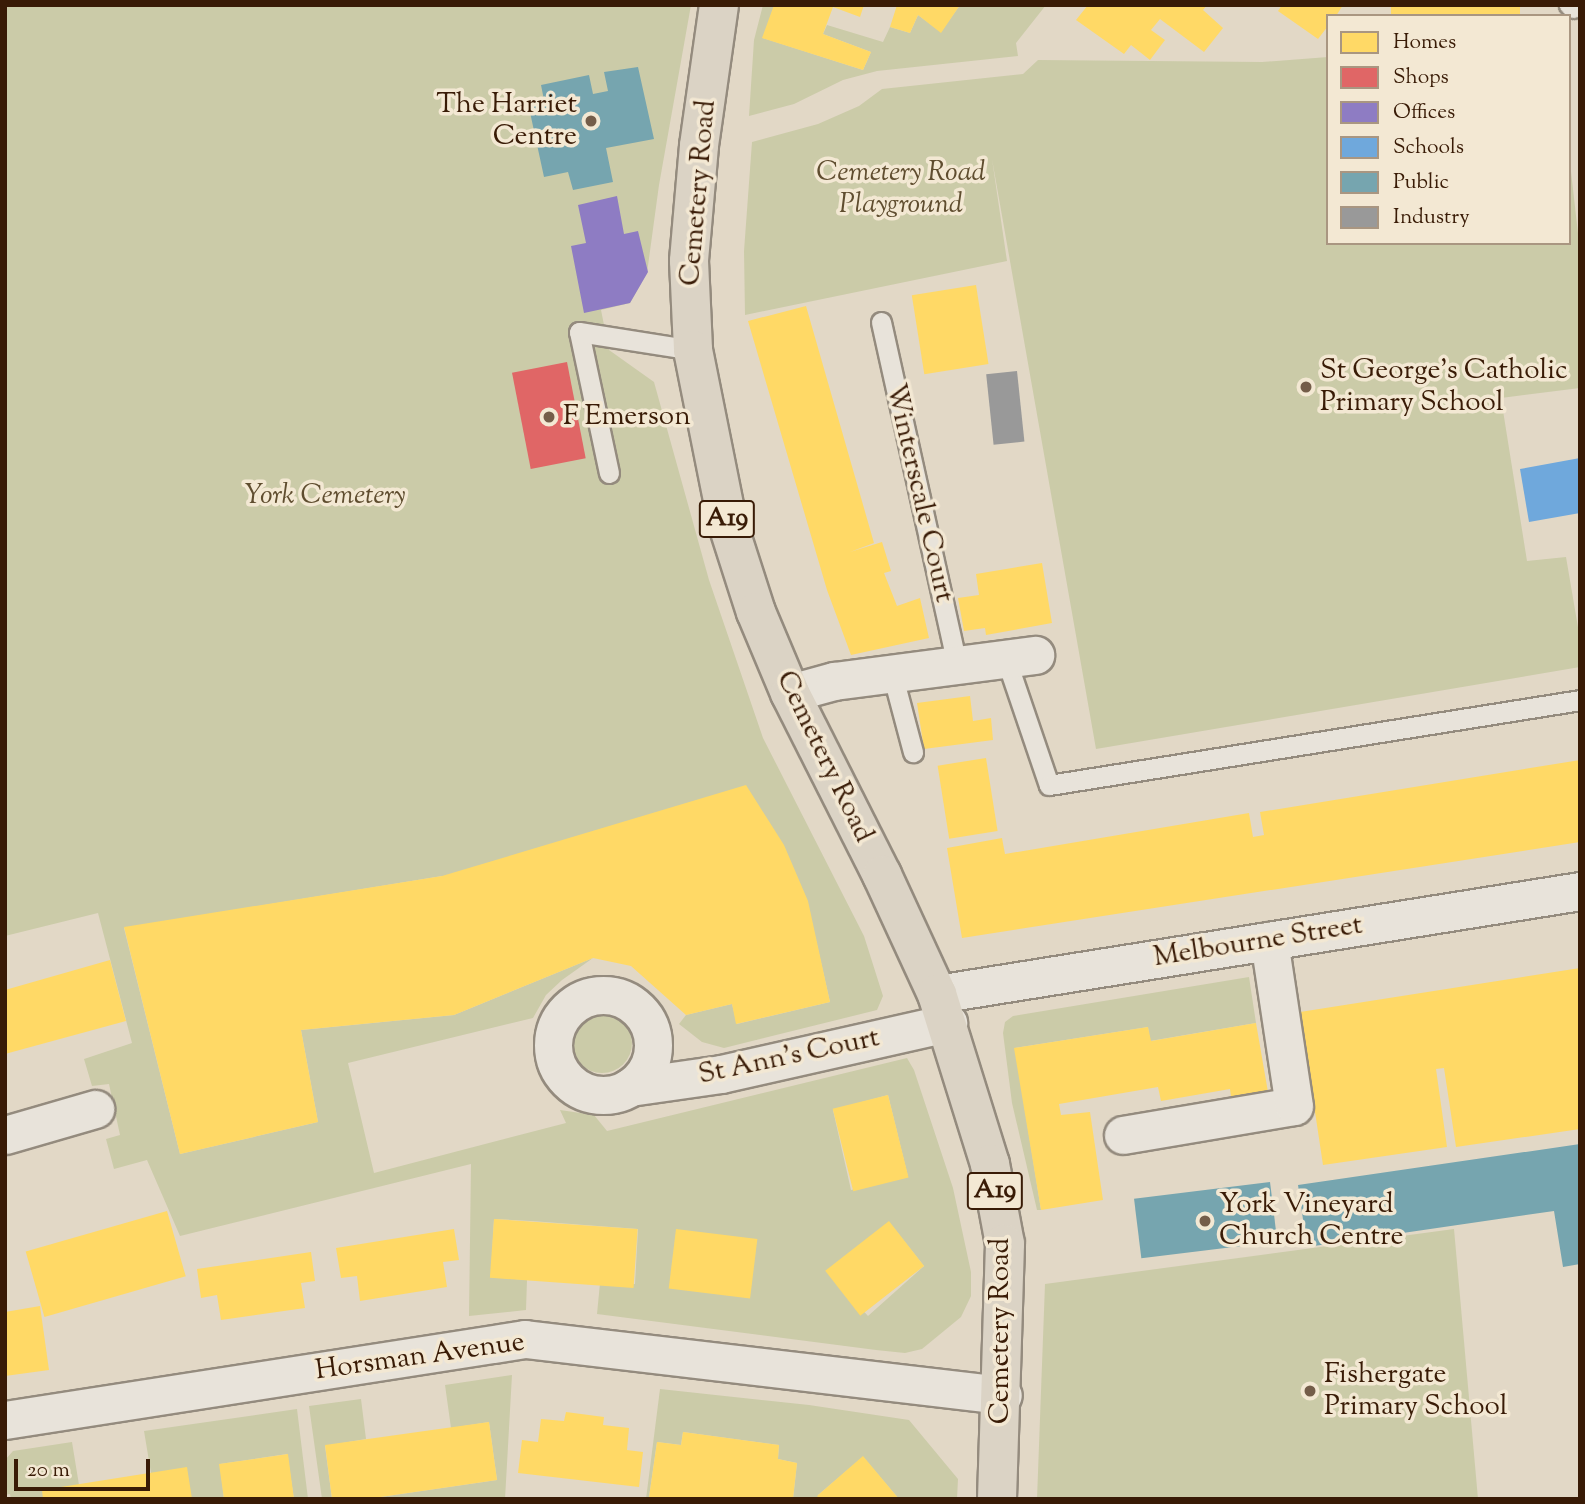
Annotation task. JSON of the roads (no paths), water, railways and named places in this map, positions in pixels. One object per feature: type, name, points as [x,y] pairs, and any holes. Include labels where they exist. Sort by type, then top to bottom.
[{"type":"main road","name":"Cemetery Road","points":[[719,5],[699,146],[689,261],[693,350],[728,525],[756,612],[790,693],[882,875],[942,1008],[990,1164],[1005,1244],[1003,1395],[997,1499]]},
{"type":"street","points":[[790,693],[834,681],[1020,657]]},
{"type":"street","name":"Melbourne Street","points":[[942,1008],[1269,941],[1580,891]]},
{"type":"street","points":[[1123,1135],[1294,1106],[1269,941]]},
{"type":"street","name":"St Ann's Court","points":[[630,1087],[721,1074],[942,1008]]},
{"type":"street","points":[[5,1135],[95,1109]]},
{"type":"street","name":"Horsman Avenue","points":[[5,1420],[525,1339],[1003,1395]]},
{"type":"lane","name":"Winterscale Court","points":[[881,322],[957,665]]},
{"type":"lane","points":[[609,473],[579,332],[693,350]]},
{"type":"lane","points":[[1020,657],[1049,785],[1580,700]]},
{"type":"lane","points":[[892,673],[913,752]]},
{"type":"place","name":"The Harriet Centre","points":[[591,121]]},
{"type":"place","name":"St George's Catholic Primary School","points":[[1306,387]]},
{"type":"place","name":"F Emerson","points":[[549,417]]},
{"type":"place","name":"York Vineyard Church Centre","points":[[1205,1221]]},
{"type":"place","name":"Fishergate Primary School","points":[[1310,1391]]},
{"type":"park label","name":"Cemetery Road Playground","points":[[901,189]]},
{"type":"park label","name":"York Cemetery","points":[[325,496]]}]
